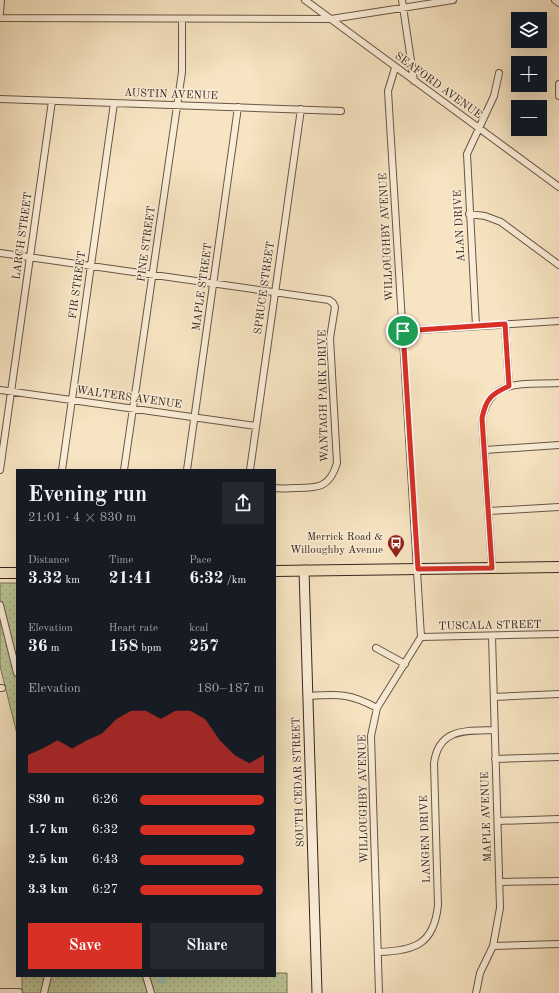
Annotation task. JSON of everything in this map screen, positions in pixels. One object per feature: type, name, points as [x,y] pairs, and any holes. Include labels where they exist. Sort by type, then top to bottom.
[{"type":"main road","points":[[276,571],[559,567]]},
{"type":"main road","points":[[0,573],[16,573]]},
{"type":"street","points":[[0,13],[2,0]]},
{"type":"street","name":"SEAFORD AVENUE","points":[[305,0],[395,68],[559,187]]},
{"type":"street","points":[[402,0],[414,81]]},
{"type":"street","points":[[0,18],[182,20],[332,19],[453,0]]},
{"type":"street","points":[[555,0],[559,3]]},
{"type":"street","name":"PINE STREET","points":[[124,469],[182,72],[182,20]]},
{"type":"street","name":"WILLOUGHBY AVENUE","points":[[379,993],[371,736],[377,708],[421,637],[388,91],[395,68]]},
{"type":"street","name":"ALAN DRIVE","points":[[476,326],[467,154],[494,96],[499,73]]},
{"type":"street","points":[[559,84],[559,96]]},
{"type":"street","name":"AUSTIN AVENUE","points":[[0,99],[341,110]]},
{"type":"street","name":"LARCH STREET","points":[[0,470],[52,101]]},
{"type":"street","name":"FIR STREET","points":[[62,469],[114,103]]},
{"type":"street","name":"MAPLE STREET","points":[[187,469],[238,107]]},
{"type":"street","name":"SPRUCE STREET","points":[[250,469],[301,109]]},
{"type":"street","points":[[469,214],[485,216],[502,222],[559,265]]},
{"type":"street","points":[[0,253],[275,292]]},
{"type":"street","name":"WANTAGH PARK DRIVE","points":[[275,292],[329,300],[335,307],[330,338],[337,463],[330,480],[315,488],[276,488]]},
{"type":"street","points":[[403,331],[559,321]]},
{"type":"street","points":[[505,324],[509,386]]},
{"type":"street","points":[[492,568],[482,418],[485,405],[495,392],[509,386],[559,383]]},
{"type":"street","name":"WALTERS AVENUE","points":[[0,390],[256,426]]},
{"type":"street","points":[[484,450],[559,445]]},
{"type":"street","points":[[489,511],[559,507]]},
{"type":"street","name":"SOUTH CEDAR STREET","points":[[304,570],[317,993]]},
{"type":"street","points":[[0,605],[16,669]]},
{"type":"street","name":"TUSCALA STREET","points":[[421,637],[559,634]]},
{"type":"street","name":"MAPLE AVENUE","points":[[476,993],[480,973],[493,946],[500,919],[492,636]]},
{"type":"street","points":[[376,648],[405,664]]},
{"type":"street","points":[[308,696],[341,694],[360,699],[377,708]]},
{"type":"street","points":[[494,696],[559,694]]},
{"type":"street","name":"LANGEN DRIVE","points":[[378,952],[400,951],[413,948],[424,940],[432,930],[436,918],[438,905],[434,763],[435,752],[442,741],[450,735],[462,731],[494,730]]},
{"type":"street","points":[[496,759],[559,757]]},
{"type":"street","points":[[498,821],[559,819]]},
{"type":"street","points":[[500,882],[559,881]]},
{"type":"street","points":[[493,946],[559,944]]},
{"type":"street","points":[[44,993],[48,977]]},
{"type":"street","points":[[146,977],[151,993]]},
{"type":"street","points":[[0,992],[19,992]]},
{"type":"green space","points":[[0,583],[16,583],[16,730],[0,666]]},
{"type":"green space","points":[[276,973],[287,973],[287,993],[0,993],[22,992],[22,977],[276,977]]},
{"type":"place","name":"Merrick Road & Willoughby Avenue","points":[[396,558]]},
{"type":"route","points":[[505,324],[509,386],[495,392],[485,405],[482,418],[492,568],[418,569],[403,331],[505,324]]}]
